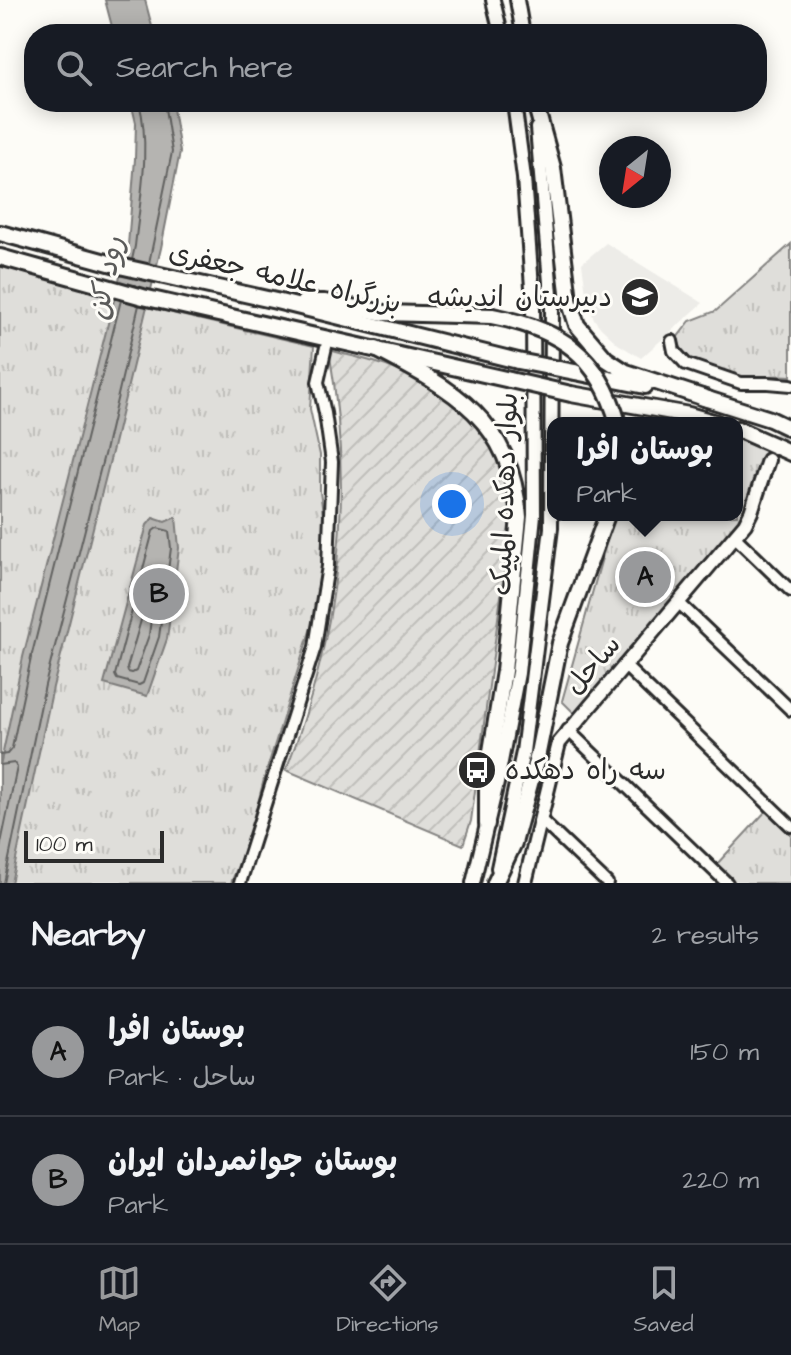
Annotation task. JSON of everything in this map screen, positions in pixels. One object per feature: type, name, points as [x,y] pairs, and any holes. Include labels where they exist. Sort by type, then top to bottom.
[{"type":"highway","points":[[537,112],[553,168],[569,300],[577,325],[606,359],[626,372],[708,399]]},
{"type":"highway","name":"بزرگراه علامه جعفری","points":[[0,233],[124,267],[518,361],[708,399],[791,429]]},
{"type":"highway","name":"بزرگراه علامه جعفری","points":[[0,257],[143,297],[264,325],[571,394],[696,417]]},
{"type":"highway","points":[[276,301],[324,302],[385,313],[492,316],[531,325],[552,333],[572,347],[598,375],[616,417]]},
{"type":"highway","points":[[376,349],[464,402],[490,428],[503,448],[517,494],[519,517],[504,671],[487,776],[487,824]]},
{"type":"highway","points":[[743,432],[791,453]]},
{"type":"highway","points":[[495,883],[514,843],[537,758],[560,643],[605,521]]},
{"type":"main road","points":[[493,0],[499,24]]},
{"type":"main road","points":[[517,0],[521,24]]},
{"type":"main road","name":"بلوار دهکده المپیک","points":[[473,883],[497,783],[518,673],[534,515],[533,301],[524,178],[515,112]]},
{"type":"main road","name":"بلوار دهکده المپیک","points":[[536,112],[552,306],[552,417]]},
{"type":"main road","name":"ساحل","points":[[525,883],[559,743],[735,537],[751,512],[768,460]]},
{"type":"main road","name":"بلوار دهکده المپیک","points":[[495,883],[523,752],[551,521]]},
{"type":"street","points":[[672,341],[674,351],[686,364],[741,383],[791,385]]},
{"type":"street","points":[[240,883],[315,647],[328,566],[332,462],[318,382],[326,347]]},
{"type":"street","points":[[735,537],[791,591]]},
{"type":"street","points":[[678,602],[791,710]]},
{"type":"street","points":[[624,665],[791,826]]},
{"type":"street","points":[[568,730],[727,883]]},
{"type":"street","points":[[541,820],[607,883]]},
{"type":"shaded area","name":"دبیرستان اندیشه","points":[[606,243],[703,303],[641,358],[618,344],[601,328],[587,301],[582,263]]},
{"type":"green space","points":[[791,244],[791,376],[743,376],[686,360],[677,338],[690,321],[716,311]]},
{"type":"green space","points":[[0,262],[176,314],[314,346],[310,409],[320,455],[320,492],[326,534],[323,570],[314,618],[264,779],[249,839],[231,883],[0,883]]},
{"type":"green space","points":[[329,350],[394,369],[464,409],[495,445],[506,477],[509,536],[471,821],[463,845],[286,770],[319,667],[337,563],[341,511],[340,458],[337,404]]},
{"type":"green space","points":[[743,441],[766,450],[743,520]]},
{"type":"green space","points":[[612,521],[742,521],[576,715],[562,701]]},
{"type":"green space","points":[[767,810],[791,833],[791,883],[735,883],[716,865]]},
{"type":"water","points":[[105,0],[145,0],[151,24],[111,24]]},
{"type":"water","points":[[133,112],[174,112],[180,152],[161,248],[53,687],[11,883],[0,883],[0,766],[23,657],[128,245],[136,123]]},
{"type":"water","points":[[176,517],[179,548],[167,639],[147,696],[104,684],[147,525],[153,518],[165,522]]},
{"type":"tunnel","points":[[768,460],[791,417]]},
{"type":"place","name":"دبیرستان اندیشه","points":[[640,297]]},
{"type":"place","name":"بوستان افرا","points":[[645,577]]},
{"type":"place","name":"بوستان جوانمردان ایران","points":[[159,594]]},
{"type":"place","name":"سه راه دهکده","points":[[477,770]]},
{"type":"water label","name":"رود کن","points":[[106,278]]}]
